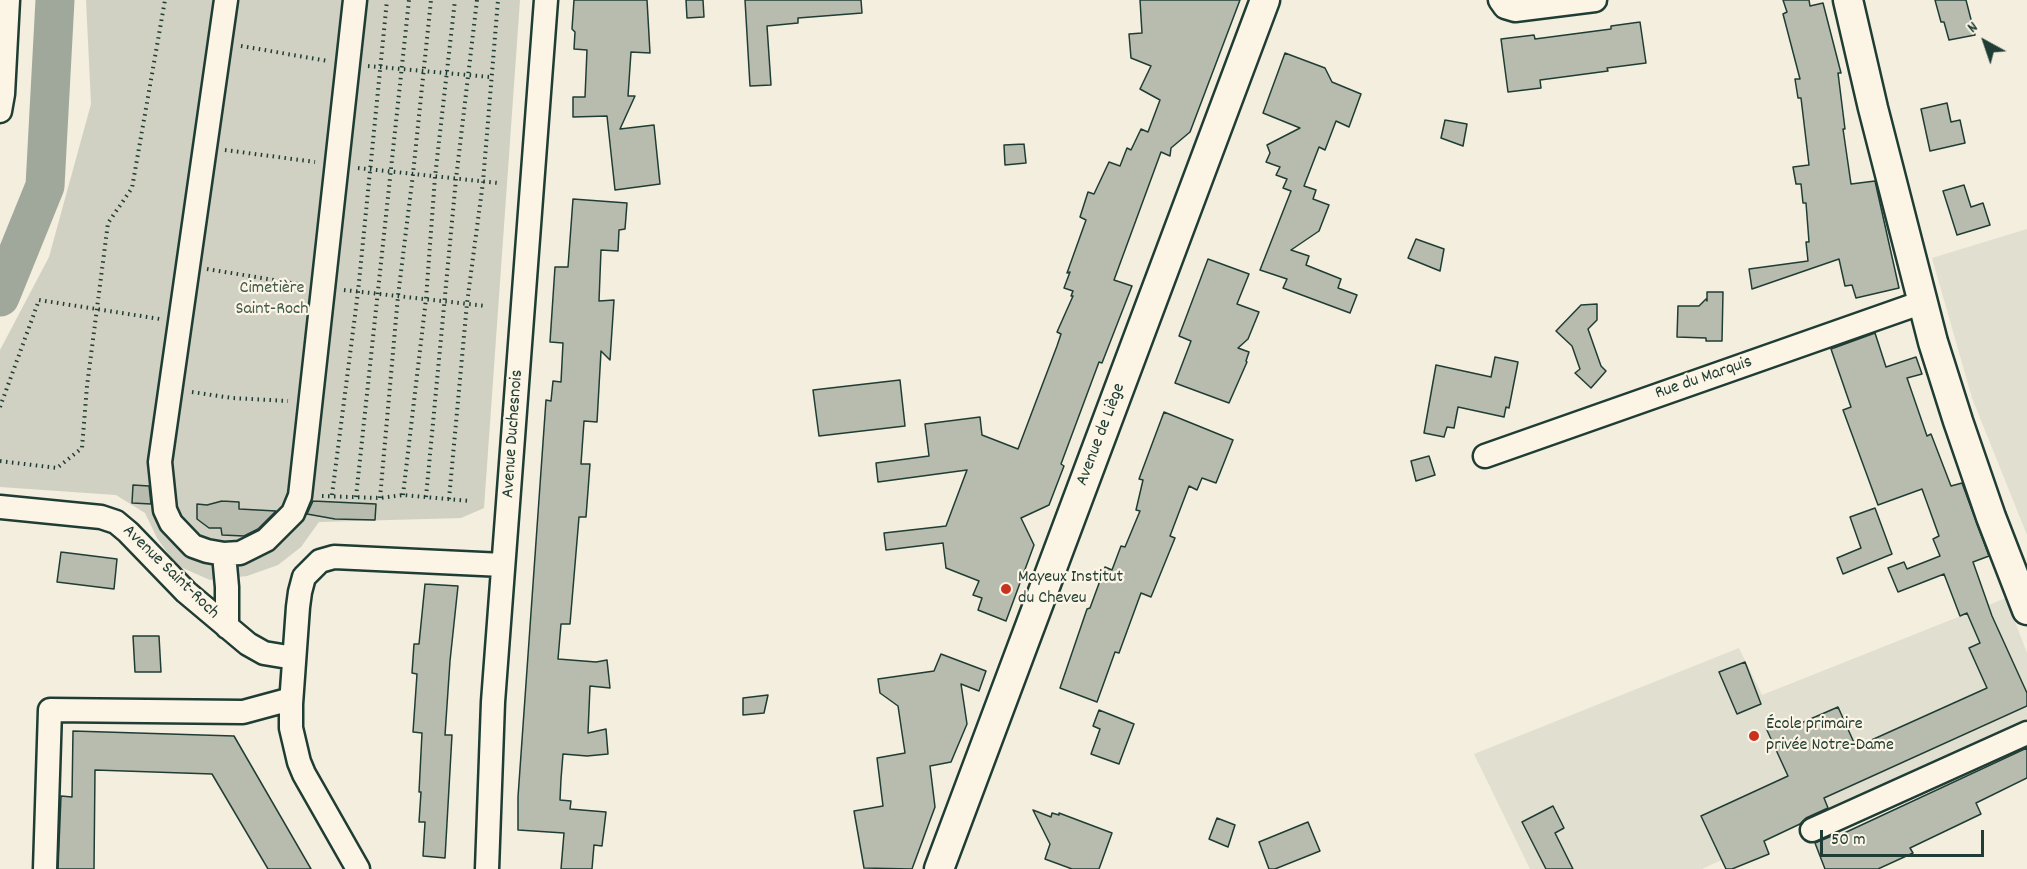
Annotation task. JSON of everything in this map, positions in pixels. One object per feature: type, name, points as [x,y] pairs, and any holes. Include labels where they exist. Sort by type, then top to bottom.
[{"type":"main road","name":"Avenue de Liège","points":[[939,869],[1265,0]]},
{"type":"main road","points":[[1848,0],[1923,302],[1958,421],[2027,610]]},
{"type":"street","points":[[0,111],[8,0]]},
{"type":"street","points":[[226,0],[160,462],[165,510],[171,523],[193,546],[224,554],[240,553],[266,540],[293,513],[300,496],[355,0]]},
{"type":"street","name":"Avenue Duchesnois","points":[[487,869],[491,731],[546,0]]},
{"type":"street","points":[[1500,0],[1505,7],[1515,10],[1595,0]]},
{"type":"street","name":"Rue du Marquis","points":[[1485,456],[1923,302]]},
{"type":"street","name":"Avenue Saint-Roch","points":[[0,507],[101,517],[116,522],[177,583],[255,650],[294,658]]},
{"type":"street","points":[[224,554],[227,627]]},
{"type":"street","points":[[358,869],[302,768],[291,728],[294,658],[302,583],[309,570],[320,561],[334,557],[503,565]]},
{"type":"street","points":[[45,869],[50,710],[243,712],[291,699]]},
{"type":"street","points":[[1812,830],[2027,733]]},
{"type":"path","points":[[0,461],[57,468],[82,447],[87,386],[108,223],[132,188],[165,0]]},
{"type":"path","points":[[332,495],[358,292],[387,0]]},
{"type":"path","points":[[356,497],[409,0]]},
{"type":"path","points":[[380,498],[398,296],[431,0]]},
{"type":"path","points":[[403,495],[426,299],[435,177],[455,0]]},
{"type":"path","points":[[426,497],[456,179],[477,0]]},
{"type":"path","points":[[449,499],[467,303],[483,182],[498,0]]},
{"type":"path","points":[[0,407],[39,300],[180,322]]},
{"type":"path","points":[[171,389],[232,398],[288,401]]},
{"type":"path","points":[[300,496],[380,498],[403,495],[470,501]]},
{"type":"shaded area","points":[[2027,229],[2027,535],[1972,398],[1932,258]]},
{"type":"shaded area","name":"École primaire privée Notre-Dame","points":[[2006,598],[2027,653],[2027,718],[1702,869],[1530,869],[1474,754],[1739,648],[1762,695]]},
{"type":"green space","name":"Cimetière Saint-Roch","points":[[86,0],[520,0],[484,508],[461,518],[319,522],[301,547],[278,565],[247,576],[210,580],[176,565],[157,538],[145,513],[116,495],[0,487],[0,350],[49,257],[91,104]]},
{"type":"building","points":[[574,0],[647,0],[650,53],[631,52],[628,96],[635,96],[620,129],[654,125],[660,184],[615,190],[607,116],[573,117],[573,97],[585,97],[587,50],[574,49],[575,32],[572,29]]},
{"type":"building","points":[[686,0],[703,0],[704,17],[687,18]]},
{"type":"building","points":[[745,0],[861,0],[862,13],[798,18],[798,23],[767,26],[771,85],[750,86]]},
{"type":"building","points":[[1140,0],[1240,0],[1190,132],[1171,148],[1170,156],[1161,152],[1114,280],[1132,286],[1102,363],[1099,362],[1061,464],[1064,466],[1049,505],[1021,518],[1034,545],[1006,621],[978,610],[982,598],[973,595],[979,581],[946,568],[943,543],[886,550],[884,533],[946,526],[967,470],[878,482],[876,463],[929,456],[925,424],[980,417],[982,435],[1018,449],[1061,334],[1057,332],[1073,296],[1071,296],[1073,291],[1064,288],[1086,220],[1080,217],[1088,192],[1094,194],[1109,162],[1120,166],[1127,148],[1131,150],[1141,129],[1148,132],[1160,100],[1140,89],[1151,66],[1131,58],[1129,34],[1142,33]]},
{"type":"building","points":[[1783,0],[1809,0],[1810,6],[1823,3],[1841,73],[1838,73],[1845,129],[1843,129],[1851,184],[1875,181],[1899,288],[1856,298],[1852,285],[1845,286],[1839,259],[1752,289],[1749,269],[1808,261],[1806,203],[1803,203],[1801,184],[1796,184],[1793,167],[1809,165],[1801,98],[1798,98],[1795,79],[1800,79],[1783,14],[1787,12]]},
{"type":"building","points":[[1935,0],[1966,0],[1975,35],[1949,40]]},
{"type":"building","points":[[1640,22],[1646,63],[1607,68],[1608,71],[1540,80],[1541,88],[1508,92],[1501,39],[1534,35],[1535,39],[1611,29],[1611,26]]},
{"type":"building","points":[[1285,53],[1325,68],[1332,82],[1361,94],[1349,127],[1336,121],[1325,150],[1319,147],[1304,186],[1316,190],[1313,199],[1329,205],[1319,231],[1291,250],[1309,256],[1306,265],[1341,279],[1338,288],[1357,295],[1350,313],[1283,288],[1287,279],[1260,270],[1291,191],[1283,188],[1287,179],[1276,175],[1280,167],[1266,162],[1270,153],[1267,145],[1300,128],[1263,113]]},
{"type":"building","points":[[1947,103],[1951,122],[1960,120],[1965,143],[1930,151],[1921,109]]},
{"type":"building","points":[[1445,120],[1467,124],[1463,146],[1441,138]]},
{"type":"building","points":[[1024,144],[1026,163],[1005,165],[1004,145]]},
{"type":"building","points":[[1964,185],[1971,207],[1983,203],[1990,225],[1957,235],[1943,191]]},
{"type":"building","points":[[573,199],[627,203],[625,229],[619,230],[618,251],[601,250],[599,301],[614,300],[610,360],[601,351],[597,422],[584,421],[581,464],[590,464],[586,517],[579,517],[570,624],[561,624],[558,659],[596,662],[607,660],[610,688],[590,686],[588,733],[606,729],[608,754],[587,756],[563,754],[561,779],[560,800],[571,801],[570,809],[606,812],[602,846],[594,845],[592,869],[561,869],[564,833],[518,830],[518,797],[546,400],[551,401],[553,381],[561,382],[563,343],[550,342],[555,267],[568,267]]},
{"type":"building","points":[[1416,239],[1444,249],[1440,271],[1408,258]]},
{"type":"building","points":[[1208,259],[1249,274],[1237,304],[1259,312],[1248,339],[1238,348],[1249,352],[1229,403],[1175,383],[1191,341],[1179,336]]},
{"type":"building","points":[[1707,292],[1723,292],[1722,341],[1677,337],[1678,306],[1699,306],[1706,299],[1707,301]]},
{"type":"building","points":[[1597,304],[1597,320],[1588,329],[1601,366],[1606,371],[1591,388],[1575,373],[1580,369],[1572,346],[1556,331],[1581,305]]},
{"type":"building","points":[[1875,333],[1886,367],[1916,357],[1922,374],[1907,378],[1927,436],[1931,434],[1951,486],[1962,483],[1989,556],[1973,562],[1992,616],[2027,693],[2027,706],[1824,798],[1828,808],[1764,841],[1769,854],[1732,869],[1726,869],[1701,816],[1788,776],[1766,728],[1788,719],[1792,727],[1838,707],[1856,747],[1987,688],[1969,648],[1980,643],[1967,613],[1960,616],[1944,574],[1898,592],[1888,568],[1904,562],[1907,569],[1940,556],[1933,539],[1939,536],[1922,489],[1878,505],[1843,410],[1851,407],[1831,349]]},
{"type":"building","points":[[1495,357],[1518,362],[1509,408],[1506,407],[1504,417],[1458,407],[1454,428],[1447,427],[1444,437],[1424,433],[1436,365],[1491,377]]},
{"type":"building","points":[[900,380],[905,426],[819,436],[813,390]]},
{"type":"building","points":[[1164,412],[1233,440],[1216,483],[1202,478],[1197,490],[1189,486],[1170,536],[1175,538],[1151,597],[1141,593],[1119,653],[1115,652],[1097,702],[1060,688],[1087,609],[1090,608],[1105,567],[1112,570],[1121,546],[1125,547],[1140,511],[1136,510],[1143,480],[1139,479]]},
{"type":"building","points":[[1429,456],[1435,475],[1416,481],[1411,461]]},
{"type":"building","points":[[133,485],[149,486],[151,504],[132,503]]},
{"type":"building","points":[[222,501],[239,502],[239,509],[276,511],[258,529],[244,536],[222,535],[221,528],[209,528],[197,519],[197,504],[207,505]]},
{"type":"building","points":[[313,501],[376,504],[375,520],[335,519],[307,514]]},
{"type":"building","points":[[1875,508],[1892,554],[1843,574],[1837,558],[1861,548],[1850,517]]},
{"type":"building","points":[[61,552],[117,559],[114,589],[57,582]]},
{"type":"building","points":[[425,584],[458,586],[445,735],[452,735],[445,858],[423,856],[425,822],[419,822],[422,733],[413,732],[417,674],[412,673],[414,644],[419,644]]},
{"type":"building","points":[[133,636],[159,636],[161,672],[135,672]]},
{"type":"building","points":[[941,654],[986,671],[979,691],[961,684],[967,724],[951,762],[930,766],[935,807],[912,869],[864,868],[854,811],[883,806],[877,758],[905,753],[898,706],[880,693],[878,679],[934,671]]},
{"type":"building","points":[[1745,662],[1761,704],[1737,714],[1719,672]]},
{"type":"building","points":[[768,695],[764,713],[743,715],[743,698]]},
{"type":"building","points":[[1099,710],[1134,724],[1119,764],[1091,754],[1100,729],[1093,726]]},
{"type":"building","points":[[73,731],[234,736],[311,869],[268,869],[212,774],[95,770],[94,869],[58,869],[61,796],[72,797]]},
{"type":"building","points":[[2027,748],[2027,778],[1976,803],[1981,814],[1910,848],[1913,853],[1878,869],[1825,869],[1815,843],[1839,833],[1840,835]]},
{"type":"building","points":[[1553,806],[1564,828],[1555,833],[1573,869],[1546,869],[1522,822]]},
{"type":"building","points":[[1033,810],[1051,817],[1052,813],[1059,815],[1059,813],[1112,833],[1099,869],[1072,869],[1045,859],[1050,844]]},
{"type":"building","points":[[1217,818],[1235,825],[1228,847],[1209,839]]},
{"type":"building","points":[[1308,822],[1320,851],[1275,869],[1269,869],[1259,842]]},
{"type":"waterway","points":[[0,297],[45,186],[55,0]]},
{"type":"place","name":"Mayeux Institut du Cheveu","points":[[1006,589]]},
{"type":"place","name":"École primaire privée Notre-Dame","points":[[1754,736]]}]
